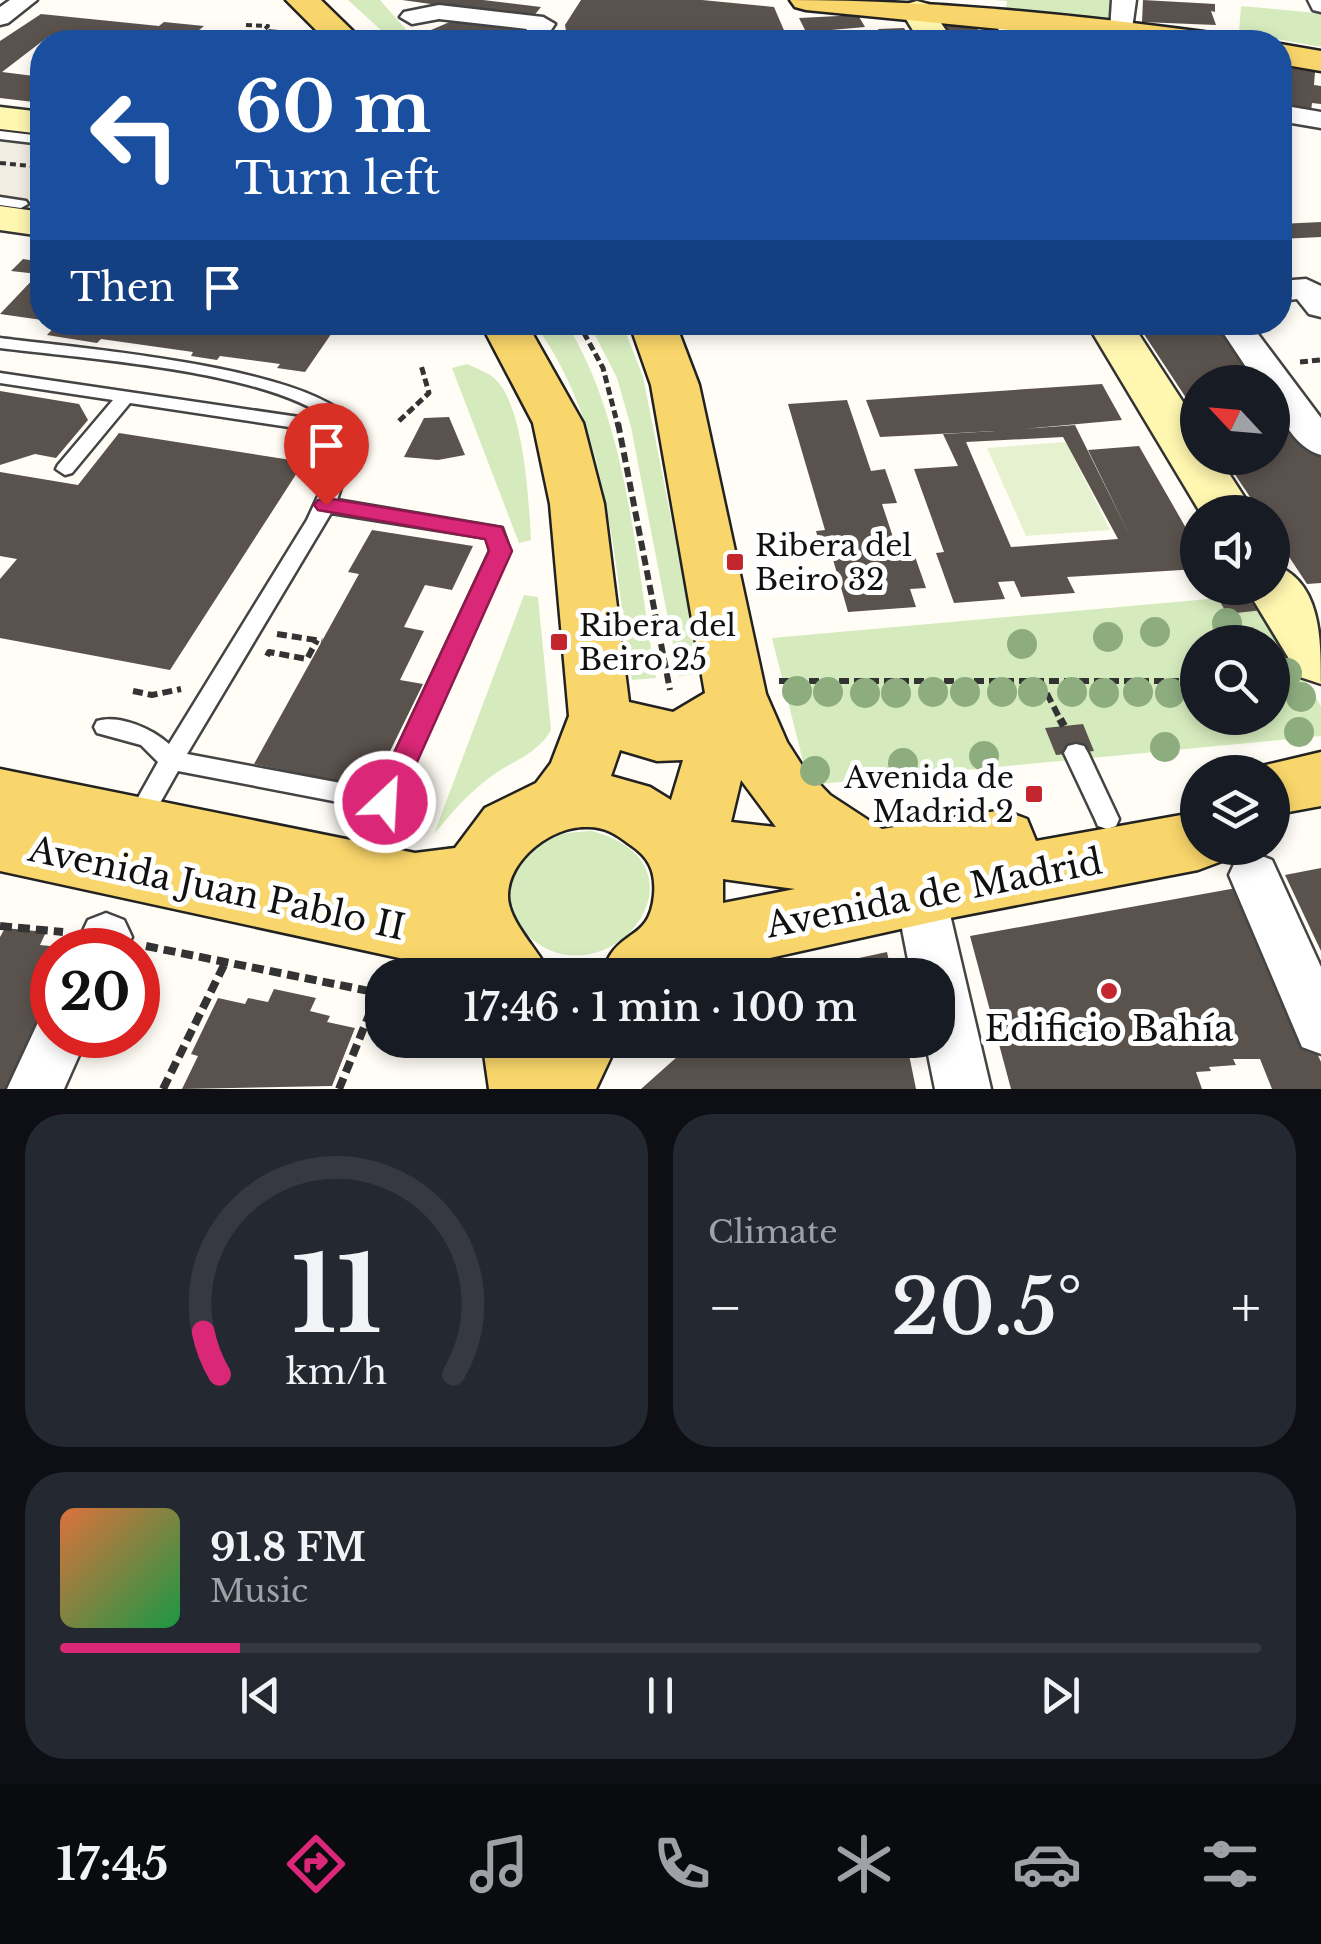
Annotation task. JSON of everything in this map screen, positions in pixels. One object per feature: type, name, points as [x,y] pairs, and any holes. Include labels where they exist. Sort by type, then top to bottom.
[{"type":"main road","points":[[302,0],[334,30]]},
{"type":"main road","points":[[806,0],[917,11],[1005,30]]},
{"type":"main road","points":[[1017,30],[1123,15],[1168,30]]},
{"type":"main road","points":[[1292,56],[1321,60]]},
{"type":"main road","points":[[511,335],[558,424],[577,504],[600,716],[579,776],[559,802]]},
{"type":"main road","name":"Avenida de Madrid","points":[[657,335],[674,384],[756,691],[747,711],[755,744],[774,784],[804,816],[899,877]]},
{"type":"main road","points":[[600,716],[655,737],[678,737],[710,727],[756,691]]},
{"type":"main road","points":[[678,846],[699,820],[711,772],[756,691]]},
{"type":"main road","points":[[1290,785],[1321,779]]},
{"type":"main road","name":"Avenida Juan Pablo II","points":[[0,796],[415,882],[474,875]]},
{"type":"main road","points":[[498,958],[476,930],[472,902],[474,875],[492,842],[522,816],[559,802],[593,799],[626,805],[654,820],[678,846],[690,880],[688,914],[657,958]]},
{"type":"main road","name":"Avenida de Madrid","points":[[664,958],[899,877],[1106,819],[1180,805]]},
{"type":"main road","points":[[1290,836],[1321,818]]},
{"type":"main road","name":"Avenida Juan Pablo II","points":[[0,842],[441,935],[485,958]]},
{"type":"main road","name":"Avenida de Madrid","points":[[678,846],[722,847],[899,877],[1180,843]]},
{"type":"main road","points":[[523,1058],[528,1089]]},
{"type":"main road","points":[[555,1089],[571,1058]]},
{"type":"street","points":[[0,18],[25,0]]},
{"type":"street","points":[[404,8],[424,30]]},
{"type":"street","points":[[404,8],[543,24],[539,30]]},
{"type":"street","points":[[917,11],[929,30]]},
{"type":"street","points":[[1292,115],[1321,120]]},
{"type":"street","points":[[0,118],[30,122]]},
{"type":"street","points":[[1292,267],[1321,266]]},
{"type":"street","points":[[1292,290],[1306,289],[1321,307]]},
{"type":"street","points":[[1116,335],[1216,495]]},
{"type":"street","points":[[1237,335],[1321,444]]},
{"type":"street","points":[[1286,605],[1319,654]]},
{"type":"street","points":[[1268,865],[1321,1028]]},
{"type":"street","points":[[899,877],[963,1089]]},
{"type":"street","points":[[35,1089],[49,1058]]},
{"type":"lane","points":[[0,135],[30,139]]},
{"type":"lane","points":[[0,201],[21,215]]},
{"type":"lane","points":[[0,343],[256,381],[326,407],[344,422],[347,439],[326,505],[134,825]]},
{"type":"lane","points":[[0,378],[346,430]]},
{"type":"lane","points":[[65,469],[126,396]]},
{"type":"lane","points":[[246,399],[274,403],[302,421]]},
{"type":"lane","points":[[105,727],[148,738],[171,760],[385,802],[500,551],[494,532],[326,505]]},
{"type":"lane","points":[[1076,753],[1106,819]]},
{"type":"path","points":[[246,24],[268,26],[264,30]]},
{"type":"path","points":[[0,162],[30,166]]},
{"type":"path","points":[[585,335],[614,404],[670,690]]},
{"type":"path","points":[[1300,362],[1321,360]]},
{"type":"path","points":[[399,421],[429,393],[422,365]]},
{"type":"path","points":[[262,666],[269,652],[307,659],[320,641],[271,633]]},
{"type":"path","points":[[1040,680],[1064,726]]},
{"type":"path","points":[[756,691],[1040,680],[1180,681]]},
{"type":"path","points":[[133,691],[152,695],[186,688]]},
{"type":"path","points":[[0,926],[30,930]]},
{"type":"path","points":[[160,949],[365,985]]},
{"type":"path","points":[[162,1089],[225,963]]},
{"type":"path","points":[[339,1089],[365,1026]]},
{"type":"green space","points":[[348,0],[380,0],[406,30],[381,30]]},
{"type":"green space","points":[[994,0],[1111,0],[1110,19],[1006,9],[1007,1]]},
{"type":"green space","points":[[1316,0],[1321,0],[1321,47],[1292,42],[1292,30],[1239,30],[1241,6],[1318,13]]},
{"type":"green space","points":[[542,335],[572,335],[603,404],[627,494],[656,678],[632,680],[604,494],[578,405]]},
{"type":"green space","points":[[595,335],[627,335],[643,377],[702,674],[679,676],[631,427],[617,378]]},
{"type":"green space","points":[[467,364],[495,379],[513,410],[523,455],[531,540],[519,543],[452,368]]},
{"type":"green space","points":[[1066,442],[1110,530],[1026,536],[987,448]]},
{"type":"green space","points":[[524,595],[538,597],[551,730],[533,750],[478,786],[434,834]]},
{"type":"green space","points":[[1180,602],[1180,605],[1260,605],[1272,625],[1180,625],[1180,735],[1290,735],[1290,655],[1321,706],[1321,736],[809,785],[772,638]]},
{"type":"green space","points":[[592,831],[629,849],[647,872],[649,899],[637,924],[616,943],[588,954],[557,953],[527,935],[518,924],[512,911],[512,883],[524,858],[547,839]]},
{"type":"shaded area","points":[[0,139],[30,142],[30,200],[0,196]]},
{"type":"building","points":[[402,0],[483,0],[541,7],[532,18]]},
{"type":"building","points":[[581,0],[702,0],[774,7],[784,30],[566,30],[565,25]]},
{"type":"building","points":[[1143,0],[1215,4],[1215,12],[1211,11],[1216,25],[1142,22]]},
{"type":"building","points":[[41,14],[159,26],[164,22],[204,26],[199,30],[30,30],[30,51],[2,72],[30,76],[30,102],[0,98],[0,41]]},
{"type":"building","points":[[858,15],[865,27],[805,30],[799,18]]},
{"type":"building","points":[[459,18],[526,26],[529,30],[431,30]]},
{"type":"building","points":[[942,23],[978,30],[946,30]]},
{"type":"building","points":[[1292,68],[1315,72],[1314,85],[1321,86],[1321,104],[1312,103],[1311,111],[1292,108]]},
{"type":"building","points":[[1321,222],[1321,237],[1292,238],[1292,223]]},
{"type":"building","points":[[23,259],[30,260],[30,273],[11,271]]},
{"type":"building","points":[[30,282],[30,318],[0,314]]},
{"type":"building","points":[[47,335],[330,335],[305,372],[277,368],[280,364],[220,356],[217,360],[191,356],[193,352],[101,339],[97,343]]},
{"type":"building","points":[[1145,335],[1242,335],[1264,365],[1180,365],[1180,389]]},
{"type":"building","points":[[1102,384],[1122,420],[1023,429],[1075,425],[1131,538],[1088,450],[1139,446],[1180,518],[1180,570],[1067,577],[1075,593],[1021,597],[1014,581],[998,582],[1005,599],[954,603],[936,553],[944,552],[914,469],[958,466],[943,434],[996,431],[880,437],[866,400]],"holes":[[[1063,437],[1118,539],[1011,547],[966,442]]]},
{"type":"building","points":[[0,391],[79,404],[88,420],[56,458],[35,454],[0,465]]},
{"type":"building","points":[[847,400],[871,471],[885,469],[897,503],[882,504],[897,549],[912,548],[926,588],[910,589],[916,607],[848,612],[832,556],[823,557],[816,531],[825,530],[788,404]]},
{"type":"building","points":[[1290,401],[1321,443],[1321,583],[1307,584],[1290,558],[1290,495],[1249,495],[1235,475],[1290,475]]},
{"type":"building","points":[[449,417],[465,455],[438,460],[404,457],[424,418]]},
{"type":"building","points":[[119,433],[304,462],[170,670],[0,638],[0,579],[17,559],[0,556],[0,472],[78,485]]},
{"type":"building","points":[[372,530],[473,546],[452,590],[425,585],[404,627],[424,631],[400,680],[423,684],[372,788],[254,764],[359,574],[348,572]]},
{"type":"building","points":[[1222,605],[1260,605],[1263,610],[1227,614]]},
{"type":"building","points":[[1083,724],[1094,751],[1056,755],[1045,728]]},
{"type":"building","points":[[1321,868],[1321,951],[1285,875]]},
{"type":"building","name":"Edificio Bahía","points":[[1242,887],[1321,1062],[1321,1089],[1272,1089],[1260,1059],[1233,1059],[1236,1065],[1196,1072],[1202,1089],[1011,1089],[970,936]]},
{"type":"building","points":[[5,928],[30,930],[31,1058],[23,1089],[0,1089],[0,937]]},
{"type":"building","points":[[887,952],[888,958],[859,958]]},
{"type":"building","points":[[274,989],[316,998],[310,1011],[330,1016],[327,1022],[355,1028],[332,1086],[182,1089],[198,1056],[191,1054],[218,998],[245,1004],[248,998],[268,1002]]},
{"type":"building","points":[[676,1058],[910,1058],[916,1089],[641,1089]]},
{"type":"place","name":"Ribera del Beiro 32","points":[[735,562]]},
{"type":"place","name":"Ribera del Beiro 25","points":[[559,642]]},
{"type":"place","name":"Avenida de Madrid 2","points":[[1034,794]]},
{"type":"place","name":"Edificio Bahía","points":[[1109,991]]},
{"type":"route","points":[[326,505],[494,532],[500,551],[385,802]]}]
